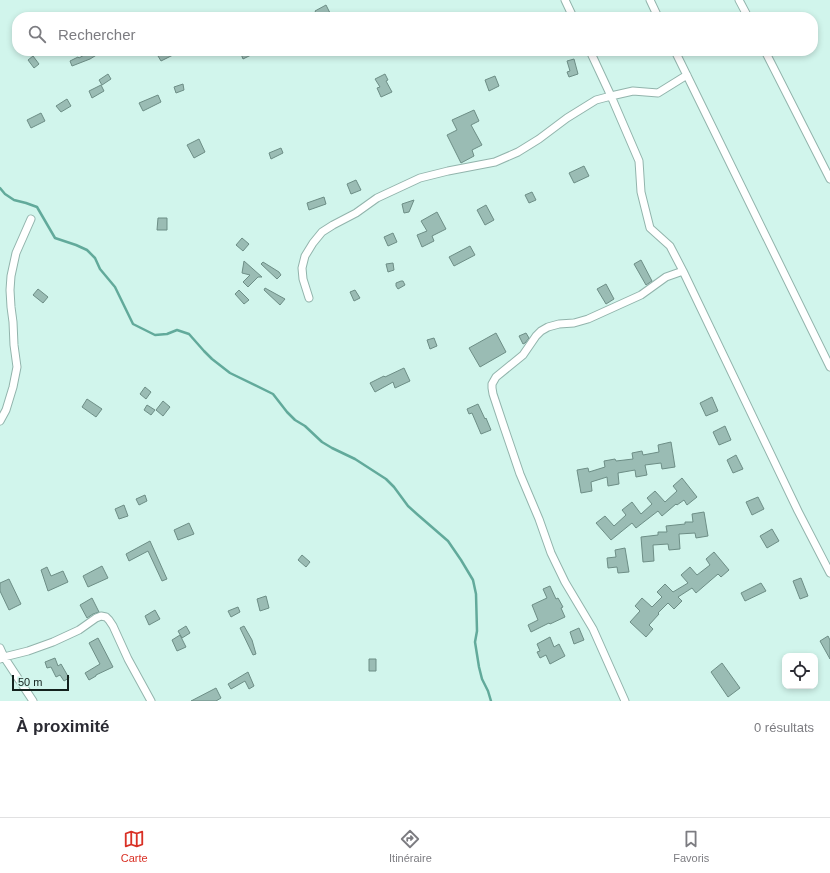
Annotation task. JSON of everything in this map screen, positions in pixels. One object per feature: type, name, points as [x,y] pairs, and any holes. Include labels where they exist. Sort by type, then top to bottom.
[{"type":"street","points":[[565,0],[571,12]]},
{"type":"street","points":[[650,0],[656,12]]},
{"type":"street","points":[[739,0],[745,12]]},
{"type":"street","points":[[592,56],[639,161],[641,192],[650,228],[670,246],[798,511],[830,573]]},
{"type":"street","points":[[678,56],[830,367]]},
{"type":"street","points":[[768,56],[830,179]]},
{"type":"street","points":[[310,298],[303,279],[302,268],[305,256],[322,232],[333,224],[356,213],[377,198],[420,178],[495,162],[518,152],[596,100],[633,92],[658,93],[687,75]]},
{"type":"street","points":[[0,421],[6,410],[17,367],[13,322],[10,307],[11,276],[16,253],[31,220]]},
{"type":"street","points":[[626,701],[593,629],[565,582],[551,553],[502,424],[493,394],[492,384],[496,377],[523,356],[536,336],[548,327],[588,319],[641,295],[666,277],[683,271]]},
{"type":"street","points":[[2,658],[28,651],[52,642],[79,630],[96,618],[101,616],[106,617],[113,626],[128,659],[151,701]]},
{"type":"street","points":[[0,648],[2,658],[33,701]]},
{"type":"building","points":[[326,5],[330,12],[316,12]]},
{"type":"building","points":[[33,56],[39,64],[34,68],[28,60]]},
{"type":"building","points":[[82,56],[95,56],[72,66],[70,61],[78,57]]},
{"type":"building","points":[[158,56],[171,56],[161,61]]},
{"type":"building","points":[[242,56],[249,56],[243,59]]},
{"type":"building","points":[[574,59],[578,74],[569,77],[567,72],[570,71],[567,61]]},
{"type":"building","points":[[108,74],[111,79],[102,85],[99,80]]},
{"type":"building","points":[[385,74],[388,80],[386,81],[392,92],[381,97],[377,88],[380,87],[375,79]]},
{"type":"building","points":[[495,76],[499,86],[489,91],[485,80]]},
{"type":"building","points":[[183,84],[184,90],[176,93],[174,87]]},
{"type":"building","points":[[101,85],[104,91],[92,98],[89,91]]},
{"type":"building","points":[[158,95],[161,102],[143,111],[139,103]]},
{"type":"building","points":[[67,99],[71,106],[61,112],[56,106]]},
{"type":"building","points":[[474,110],[479,121],[471,125],[482,145],[472,150],[474,156],[461,163],[447,135],[457,130],[452,120]]},
{"type":"building","points":[[41,113],[45,121],[31,128],[27,120]]},
{"type":"building","points":[[199,139],[205,152],[194,158],[187,145]]},
{"type":"building","points":[[281,148],[283,153],[271,159],[269,153]]},
{"type":"building","points":[[584,166],[589,176],[574,183],[569,173]]},
{"type":"building","points":[[356,180],[361,190],[351,194],[347,184]]},
{"type":"building","points":[[532,192],[536,200],[529,203],[525,195]]},
{"type":"building","points":[[324,197],[326,204],[309,210],[307,203]]},
{"type":"building","points":[[414,200],[409,212],[404,213],[402,204]]},
{"type":"building","points":[[486,205],[494,220],[485,225],[477,210]]},
{"type":"building","points":[[437,212],[446,229],[432,236],[434,241],[422,247],[417,235],[427,231],[421,221]]},
{"type":"building","points":[[158,218],[167,218],[167,230],[157,230]]},
{"type":"building","points":[[393,233],[397,242],[388,246],[384,237]]},
{"type":"building","points":[[242,238],[249,244],[243,251],[236,245]]},
{"type":"building","points":[[470,246],[475,255],[454,266],[449,257]]},
{"type":"building","points":[[641,260],[652,281],[646,285],[634,264]]},
{"type":"building","points":[[244,261],[262,277],[258,277],[248,287],[243,282],[250,275],[242,273]]},
{"type":"building","points":[[263,262],[279,272],[281,275],[277,279],[261,264]]},
{"type":"building","points":[[393,263],[394,270],[388,272],[386,264]]},
{"type":"building","points":[[403,281],[405,285],[398,289],[396,283]]},
{"type":"building","points":[[606,284],[614,299],[606,304],[597,289]]},
{"type":"building","points":[[265,288],[285,299],[280,305],[264,290]]},
{"type":"building","points":[[38,289],[48,297],[43,303],[33,295]]},
{"type":"building","points":[[239,290],[249,300],[244,304],[235,294]]},
{"type":"building","points":[[355,290],[360,298],[354,301],[350,292]]},
{"type":"building","points":[[496,333],[506,352],[480,367],[469,348]]},
{"type":"building","points":[[526,333],[529,338],[523,344],[519,336]]},
{"type":"building","points":[[434,338],[437,346],[430,349],[427,340]]},
{"type":"building","points":[[404,368],[410,381],[395,388],[393,382],[375,392],[370,383]]},
{"type":"building","points":[[145,387],[151,392],[146,399],[140,394]]},
{"type":"building","points":[[712,397],[718,411],[706,416],[700,403]]},
{"type":"building","points":[[87,399],[102,409],[96,417],[82,407]]},
{"type":"building","points":[[163,401],[170,407],[163,416],[156,410]]},
{"type":"building","points":[[478,404],[491,430],[481,434],[472,413],[469,414],[467,409]]},
{"type":"building","points":[[147,405],[155,410],[151,415],[144,410]]},
{"type":"building","points":[[725,426],[731,440],[719,445],[713,432]]},
{"type":"building","points":[[671,442],[675,467],[662,469],[661,463],[645,465],[647,475],[636,477],[635,470],[618,473],[619,484],[608,486],[607,477],[591,482],[592,491],[581,493],[577,470],[588,468],[589,472],[605,467],[604,461],[615,459],[616,461],[633,459],[632,453],[642,451],[643,455],[659,452],[658,445]]},
{"type":"building","points":[[736,455],[743,469],[733,473],[727,460]]},
{"type":"building","points":[[682,478],[697,497],[687,505],[684,500],[677,505],[676,504],[662,516],[658,511],[636,528],[632,523],[611,540],[596,523],[605,516],[614,526],[626,515],[622,510],[632,502],[641,514],[652,504],[647,498],[655,491],[665,502],[677,491],[673,486]]},
{"type":"building","points":[[145,495],[147,501],[139,505],[136,499]]},
{"type":"building","points":[[758,497],[764,509],[752,515],[746,502]]},
{"type":"building","points":[[124,505],[128,516],[119,519],[115,509]]},
{"type":"building","points":[[704,512],[708,536],[696,538],[695,533],[679,534],[680,549],[669,550],[668,544],[653,545],[654,561],[643,562],[641,537],[658,535],[658,532],[667,532],[666,526],[693,522],[692,514]]},
{"type":"building","points":[[189,523],[194,534],[178,540],[174,530]]},
{"type":"building","points":[[772,529],[779,541],[767,548],[760,536]]},
{"type":"building","points":[[150,541],[167,579],[162,581],[148,551],[129,561],[126,554]]},
{"type":"building","points":[[625,548],[629,572],[618,573],[617,567],[608,568],[607,558],[616,557],[615,550]]},
{"type":"building","points":[[714,552],[729,570],[721,577],[718,574],[696,593],[692,588],[678,597],[682,601],[674,609],[668,603],[649,625],[653,629],[646,637],[630,622],[640,611],[635,606],[642,598],[652,607],[662,597],[657,592],[665,584],[673,592],[688,583],[681,575],[690,567],[697,575],[710,565],[706,559]]},
{"type":"building","points":[[302,555],[310,562],[306,567],[298,560]]},
{"type":"building","points":[[102,566],[108,578],[88,587],[83,576]]},
{"type":"building","points":[[47,567],[51,576],[63,571],[68,582],[48,591],[41,570]]},
{"type":"building","points":[[801,578],[808,596],[800,599],[793,581]]},
{"type":"building","points":[[9,579],[21,604],[9,610],[0,591],[0,583]]},
{"type":"building","points":[[761,583],[766,591],[745,601],[741,593]]},
{"type":"building","points":[[550,586],[556,599],[558,598],[563,607],[561,608],[565,617],[531,632],[528,625],[538,620],[532,605],[547,598],[543,589]]},
{"type":"building","points":[[266,596],[269,608],[260,611],[257,599]]},
{"type":"building","points":[[92,598],[99,612],[87,618],[80,605]]},
{"type":"building","points":[[238,607],[240,612],[231,617],[228,611]]},
{"type":"building","points":[[155,610],[160,619],[149,625],[145,616]]},
{"type":"building","points":[[186,626],[190,633],[182,638],[178,631]]},
{"type":"building","points":[[244,626],[252,640],[256,654],[253,655],[240,628]]},
{"type":"building","points":[[579,628],[584,640],[574,644],[570,632]]},
{"type":"building","points":[[180,635],[186,647],[177,651],[172,640]]},
{"type":"building","points":[[828,636],[830,640],[830,659],[820,641]]},
{"type":"building","points":[[550,637],[554,647],[559,644],[565,656],[550,664],[546,655],[540,658],[537,652],[540,651],[537,644]]},
{"type":"building","points":[[98,638],[113,667],[89,680],[85,673],[100,664],[89,643]]},
{"type":"building","points":[[55,658],[58,666],[61,664],[69,678],[64,681],[60,675],[56,677],[51,667],[47,668],[45,662]]},
{"type":"building","points":[[369,659],[376,659],[376,671],[369,671]]},
{"type":"building","points":[[722,663],[740,688],[728,697],[711,672]]},
{"type":"building","points":[[248,672],[254,686],[249,689],[245,681],[231,689],[228,684]]},
{"type":"building","points":[[216,688],[221,698],[216,701],[191,701]]},
{"type":"waterway","points":[[0,188],[5,194],[14,200],[37,207],[55,238],[87,250],[95,258],[100,269],[115,287],[133,324],[155,335],[167,334],[177,330],[189,334],[212,359],[230,373],[273,394],[295,420],[305,426],[322,442],[355,459],[386,479],[408,506],[448,541],[473,580],[476,594],[477,631],[475,642],[482,679],[491,701]]}]
